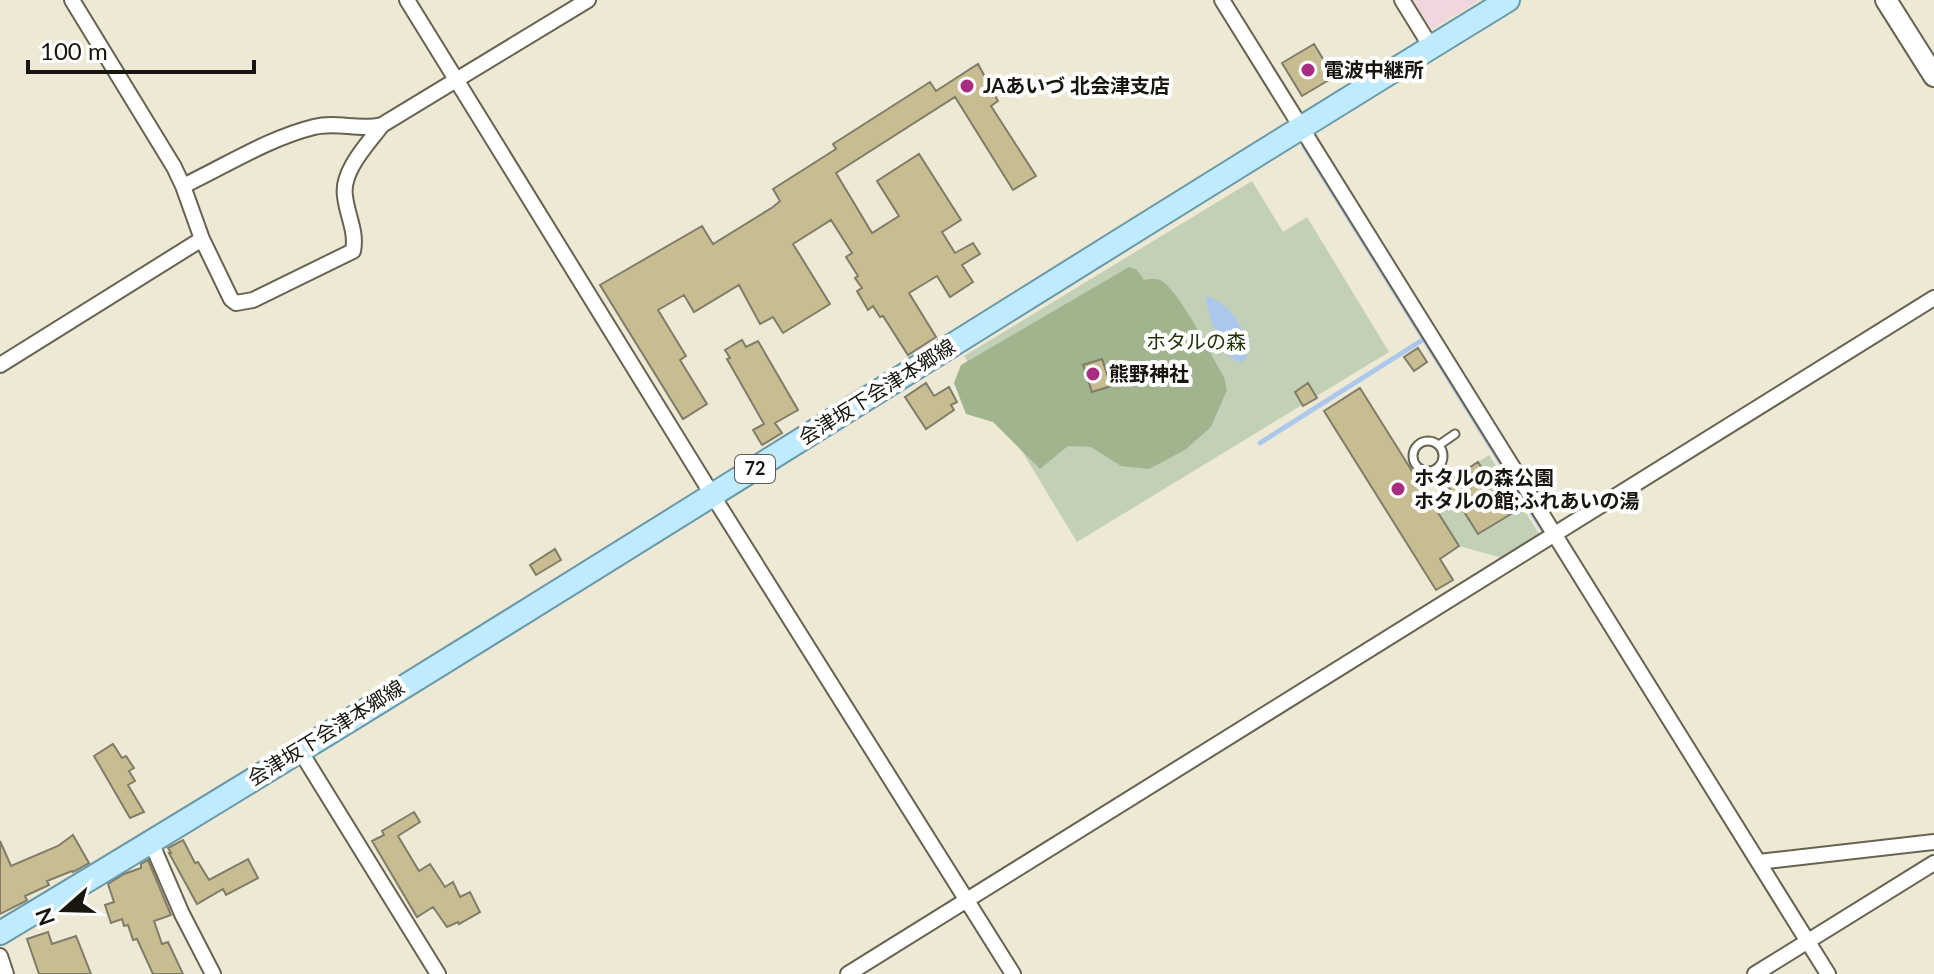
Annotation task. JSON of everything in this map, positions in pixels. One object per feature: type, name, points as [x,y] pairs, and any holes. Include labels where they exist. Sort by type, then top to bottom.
[{"type":"main road","name":"会津坂下会津本郷線","points":[[0,933],[713,496],[1300,126],[1508,0]]},
{"type":"main road","points":[[1886,0],[1934,76]]},
{"type":"street","points":[[72,0],[183,186],[202,239],[231,299],[236,303],[253,300],[353,251],[356,238],[344,194],[345,181],[382,125]]},
{"type":"street","points":[[407,0],[1013,974]]},
{"type":"street","points":[[183,186],[262,147],[315,126],[366,129],[382,125],[588,0]]},
{"type":"street","points":[[1222,0],[1828,974]]},
{"type":"street","points":[[1402,0],[1431,47]]},
{"type":"street","points":[[0,365],[202,239]]},
{"type":"street","points":[[848,974],[1934,298]]},
{"type":"street","points":[[299,749],[438,974]]},
{"type":"street","points":[[151,842],[182,914],[213,974]]},
{"type":"street","points":[[1758,862],[1934,842]]},
{"type":"street","points":[[1755,974],[1934,863]]},
{"type":"street","points":[[0,956],[6,974]]},
{"type":"lane","points":[[1439,445],[1455,434]]},
{"type":"lane","points":[[1429,441],[1439,445],[1443,457],[1439,467],[1427,471],[1418,466],[1413,454],[1418,445],[1429,441]]},
{"type":"shaded area","points":[[1413,0],[1479,0],[1431,30]]},
{"type":"green space","name":"ホタルの森","points":[[1252,181],[1283,232],[1307,217],[1389,352],[1077,542],[964,356]]},
{"type":"green space","points":[[1129,267],[1137,270],[1144,280],[1160,280],[1170,288],[1224,377],[1227,390],[1211,427],[1185,450],[1149,469],[1121,466],[1091,447],[1068,446],[1040,469],[993,422],[966,414],[954,383],[961,365]]},
{"type":"green space","points":[[1489,455],[1540,535],[1506,559],[1459,546],[1433,505],[1452,493],[1479,534],[1510,514],[1478,462]]},
{"type":"water","points":[[1205,296],[1230,311],[1241,328],[1247,357],[1241,363],[1227,355],[1228,339],[1213,327]]},
{"type":"building","name":"電波中継所","points":[[1314,44],[1334,77],[1302,96],[1282,63]]},
{"type":"building","points":[[978,64],[998,101],[991,106],[1036,176],[1013,190],[955,97],[836,173],[872,233],[899,216],[877,181],[919,154],[961,220],[942,232],[955,253],[973,243],[980,254],[962,265],[973,282],[950,297],[937,276],[909,293],[936,337],[908,355],[883,316],[880,317],[873,306],[868,310],[857,291],[862,288],[846,257],[852,253],[831,220],[793,244],[830,304],[783,333],[773,317],[760,324],[739,285],[694,312],[684,295],[658,310],[686,356],[680,360],[707,404],[683,419],[600,285],[702,226],[713,244],[773,207],[780,201],[773,189],[836,149],[833,144],[930,82],[936,91]]},
{"type":"building","points":[[742,340],[746,347],[758,341],[798,410],[775,423],[782,433],[762,445],[753,430],[764,424],[727,359],[730,358],[725,350]]},
{"type":"building","points":[[1418,348],[1427,362],[1414,371],[1404,357]]},
{"type":"building","name":"熊野神社","points":[[1102,359],[1111,386],[1092,392],[1083,365]]},
{"type":"building","points":[[926,383],[934,396],[949,387],[957,402],[951,405],[954,410],[926,429],[905,397]]},
{"type":"building","points":[[1308,383],[1317,398],[1303,406],[1295,392]]},
{"type":"building","name":"ホタルの森公園 ホタルの館;ふれあいの湯","points":[[1360,388],[1459,546],[1440,559],[1453,580],[1436,590],[1324,411]]},
{"type":"building","points":[[1478,462],[1511,514],[1478,534],[1446,483]]},
{"type":"building","points":[[555,549],[561,560],[536,575],[530,565]]},
{"type":"building","points":[[113,744],[122,758],[126,756],[134,768],[129,771],[135,781],[128,785],[144,812],[130,818],[94,756]]},
{"type":"building","points":[[414,812],[420,822],[398,836],[419,871],[430,864],[445,887],[453,882],[460,897],[470,892],[480,912],[459,924],[447,927],[433,907],[417,917],[372,841],[384,835],[382,831]]},
{"type":"building","points":[[73,835],[89,863],[47,881],[49,885],[25,896],[27,900],[0,914],[0,841],[11,866],[58,846]]},
{"type":"building","points":[[183,840],[195,863],[198,862],[209,880],[248,859],[258,878],[226,895],[223,889],[197,904],[169,853],[168,848]]},
{"type":"building","points":[[148,860],[171,915],[154,921],[162,944],[168,942],[183,974],[153,974],[128,925],[124,926],[122,919],[111,923],[105,905],[114,902],[108,884],[141,868],[141,864]]},
{"type":"building","points":[[48,932],[52,944],[76,936],[91,974],[39,974],[27,939]]},
{"type":"waterway","points":[[1304,146],[1544,532]]},
{"type":"waterway","points":[[1260,443],[1424,339]]},
{"type":"place","name":"電波中継所","points":[[1308,70]]},
{"type":"place","name":"JAあいづ 北会津支店","points":[[967,86]]},
{"type":"place","name":"熊野神社","points":[[1093,374]]},
{"type":"place","name":"ホタルの森公園 ホタルの館;ふれあいの湯","points":[[1398,489]]}]
